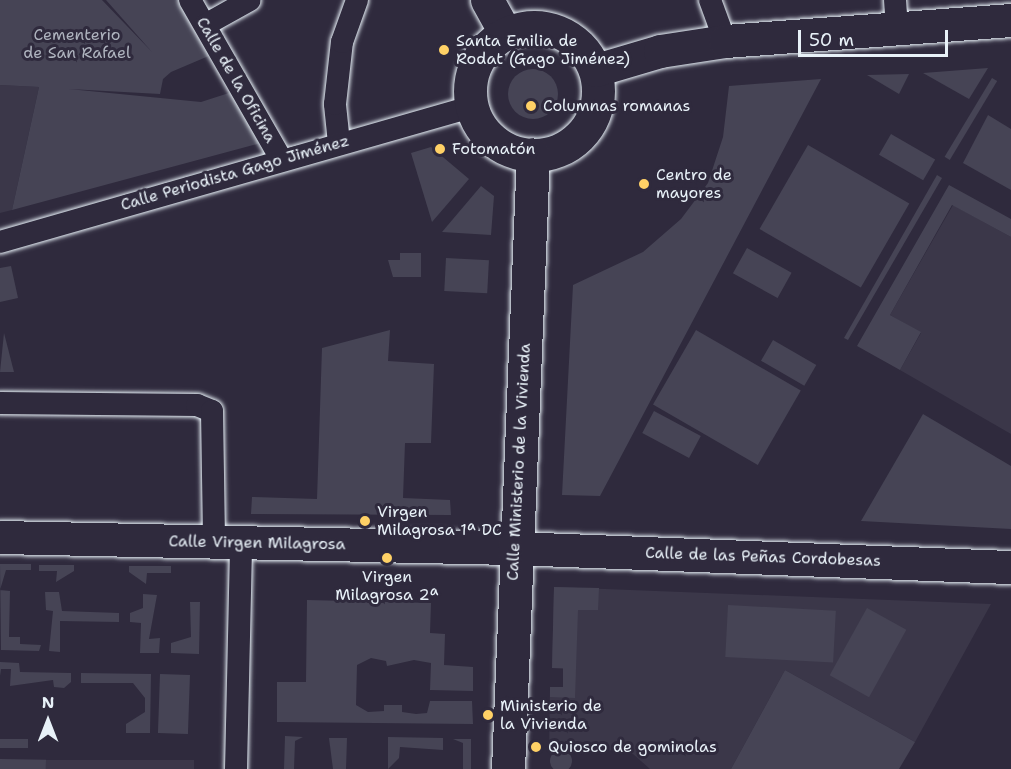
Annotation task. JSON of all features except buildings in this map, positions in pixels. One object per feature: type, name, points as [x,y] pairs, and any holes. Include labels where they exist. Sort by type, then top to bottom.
[{"type":"street","name":"Calle de la Oficina","points":[[190,0],[281,159]]},
{"type":"street","points":[[204,25],[250,0]]},
{"type":"street","points":[[339,143],[335,104],[342,42],[357,0]]},
{"type":"street","points":[[487,0],[505,33]]},
{"type":"street","points":[[710,0],[725,41]]},
{"type":"street","points":[[596,70],[660,51],[896,14],[1011,20]]},
{"type":"street","points":[[526,26],[559,32],[585,51],[596,70],[599,90],[587,129],[554,153],[533,155],[494,142],[471,107],[475,64],[505,33],[526,26]]},
{"type":"street","name":"Calle Periodista Gago Jiménez","points":[[0,242],[281,159],[471,107]]},
{"type":"street","name":"Calle Ministerio de la Vivienda","points":[[508,769],[514,548],[533,155]]},
{"type":"street","points":[[0,403],[197,405],[212,411],[228,542],[236,769]]},
{"type":"street","name":"Calle Virgen Milagrosa","points":[[0,537],[514,548]]},
{"type":"street","name":"Calle de las Peñas Cordobesas","points":[[514,548],[1011,567]]},
{"type":"shaded area","points":[[0,85],[39,87],[12,210],[0,213]]},
{"type":"shaded area","points":[[953,205],[1011,237],[1011,434],[900,370],[921,333],[890,315]]},
{"type":"shaded area","points":[[554,587],[991,604],[915,742],[785,670],[731,769],[650,769],[633,754],[617,750],[549,753],[550,687],[563,687],[564,669],[552,668]]},
{"type":"shaded area","points":[[46,760],[194,760],[194,769],[46,769]]},
{"type":"green space","name":"Cementerio de San Rafael","points":[[0,0],[102,0],[152,52],[106,0],[180,0],[211,55],[171,72],[163,79],[160,94],[69,89],[201,102],[232,92],[261,143],[12,210],[39,87],[0,85]]},
{"type":"green space","points":[[988,68],[969,99],[923,73]]},
{"type":"green space","points":[[538,69],[551,76],[557,84],[557,104],[551,112],[543,118],[528,119],[515,112],[509,104],[508,89],[515,76],[523,70]]},
{"type":"green space","points":[[909,74],[899,94],[867,75]]},
{"type":"green space","points":[[992,78],[997,81],[950,160],[945,157]]},
{"type":"green space","points":[[821,79],[600,496],[562,495],[573,285],[643,252],[681,219],[708,183],[723,137],[729,86]]},
{"type":"green space","points":[[988,115],[1011,129],[1011,190],[963,163]]},
{"type":"green space","points":[[891,134],[935,160],[923,180],[879,155]]},
{"type":"green space","points":[[808,145],[909,204],[861,288],[760,229]]},
{"type":"green space","points":[[431,147],[469,179],[432,222],[411,153]]},
{"type":"green space","points":[[937,175],[942,178],[848,340],[844,338]]},
{"type":"green space","points":[[949,185],[1011,219],[1011,237],[952,205],[890,315],[921,332],[900,370],[857,346]]},
{"type":"green space","points":[[481,186],[494,196],[491,235],[442,232]]},
{"type":"green space","points":[[747,248],[792,273],[778,298],[733,273]]},
{"type":"green space","points":[[400,253],[421,253],[421,277],[393,277],[388,260],[400,260]]},
{"type":"green space","points":[[446,258],[489,260],[487,293],[444,291]]},
{"type":"green space","points":[[11,266],[18,298],[0,302],[0,268]]},
{"type":"green space","points":[[390,330],[388,361],[434,364],[431,443],[405,443],[403,498],[450,500],[451,515],[251,514],[252,497],[317,499],[322,348]]},
{"type":"green space","points":[[696,330],[801,390],[758,465],[653,404]]},
{"type":"green space","points":[[4,333],[14,372],[0,372]]},
{"type":"green space","points":[[773,340],[816,365],[804,386],[761,361]]},
{"type":"green space","points":[[654,411],[701,436],[689,458],[642,433]]},
{"type":"green space","points":[[923,414],[1011,466],[1011,529],[861,521]]},
{"type":"green space","points":[[0,564],[31,564],[31,570],[6,570],[0,589]]},
{"type":"green space","points":[[39,565],[74,565],[74,571],[56,582],[57,571],[39,571]]},
{"type":"green space","points":[[129,566],[171,566],[171,573],[147,573],[146,584],[129,572]]},
{"type":"green space","points":[[554,587],[599,588],[598,610],[578,610],[575,698],[550,697],[550,687],[563,687],[563,668],[552,668]]},
{"type":"green space","points":[[0,590],[10,591],[9,637],[20,637],[20,644],[41,645],[39,651],[1,650]]},
{"type":"green space","points":[[45,592],[59,592],[62,611],[119,613],[119,622],[60,621],[60,652],[49,651],[53,611],[46,610]]},
{"type":"green space","points":[[143,594],[157,595],[149,639],[160,638],[159,653],[140,653],[141,623],[130,622],[130,613],[143,608]]},
{"type":"green space","points":[[307,600],[431,603],[430,633],[445,634],[444,665],[473,667],[473,691],[430,690],[431,663],[414,660],[387,666],[386,661],[371,658],[357,665],[356,705],[368,712],[384,711],[384,705],[402,705],[402,712],[416,714],[427,713],[430,701],[472,701],[473,724],[277,722],[277,682],[306,682]]},
{"type":"green space","points":[[190,602],[200,602],[199,654],[171,653],[171,643],[191,637]]},
{"type":"green space","points":[[728,605],[836,611],[833,663],[725,657]]},
{"type":"green space","points":[[867,608],[906,630],[869,697],[830,675]]},
{"type":"green space","points":[[0,662],[19,663],[20,672],[71,673],[71,682],[64,688],[54,687],[53,680],[10,686],[11,669],[1,669],[0,676]]},
{"type":"green space","points":[[785,670],[915,742],[899,769],[731,769]]},
{"type":"green space","points":[[81,673],[151,674],[150,733],[126,733],[126,724],[145,712],[145,698],[133,683],[81,683]]},
{"type":"green space","points":[[160,674],[190,675],[188,734],[158,733]]},
{"type":"green space","points":[[285,736],[303,737],[295,741],[294,769],[284,769]]},
{"type":"green space","points":[[388,737],[443,738],[443,750],[400,747],[399,758],[388,769]]},
{"type":"green space","points":[[329,738],[347,738],[346,769],[333,769]]},
{"type":"green space","points":[[0,739],[28,739],[28,748],[0,748]]},
{"type":"green space","points":[[453,739],[471,739],[471,769],[463,769],[463,743]]},
{"type":"green space","points":[[561,750],[569,753],[572,761],[569,769],[561,772],[553,769],[550,761],[553,753]]},
{"type":"green space","points":[[0,759],[46,760],[46,769],[0,769]]},
{"type":"place","name":"Santa Emilia de Rodat (Gago Jiménez)","points":[[444,50]]},
{"type":"place","name":"Columnas romanas","points":[[531,106]]},
{"type":"place","name":"Fotomatón","points":[[440,149]]},
{"type":"place","name":"Centro de mayores","points":[[644,184]]},
{"type":"place","name":"Virgen Milagrosa 1ª DC","points":[[365,521]]},
{"type":"place","name":"Virgen Milagrosa 2ª","points":[[387,558]]},
{"type":"place","name":"Ministerio de la Vivienda","points":[[488,715]]},
{"type":"place","name":"Quiosco de gominolas","points":[[536,747]]}]
